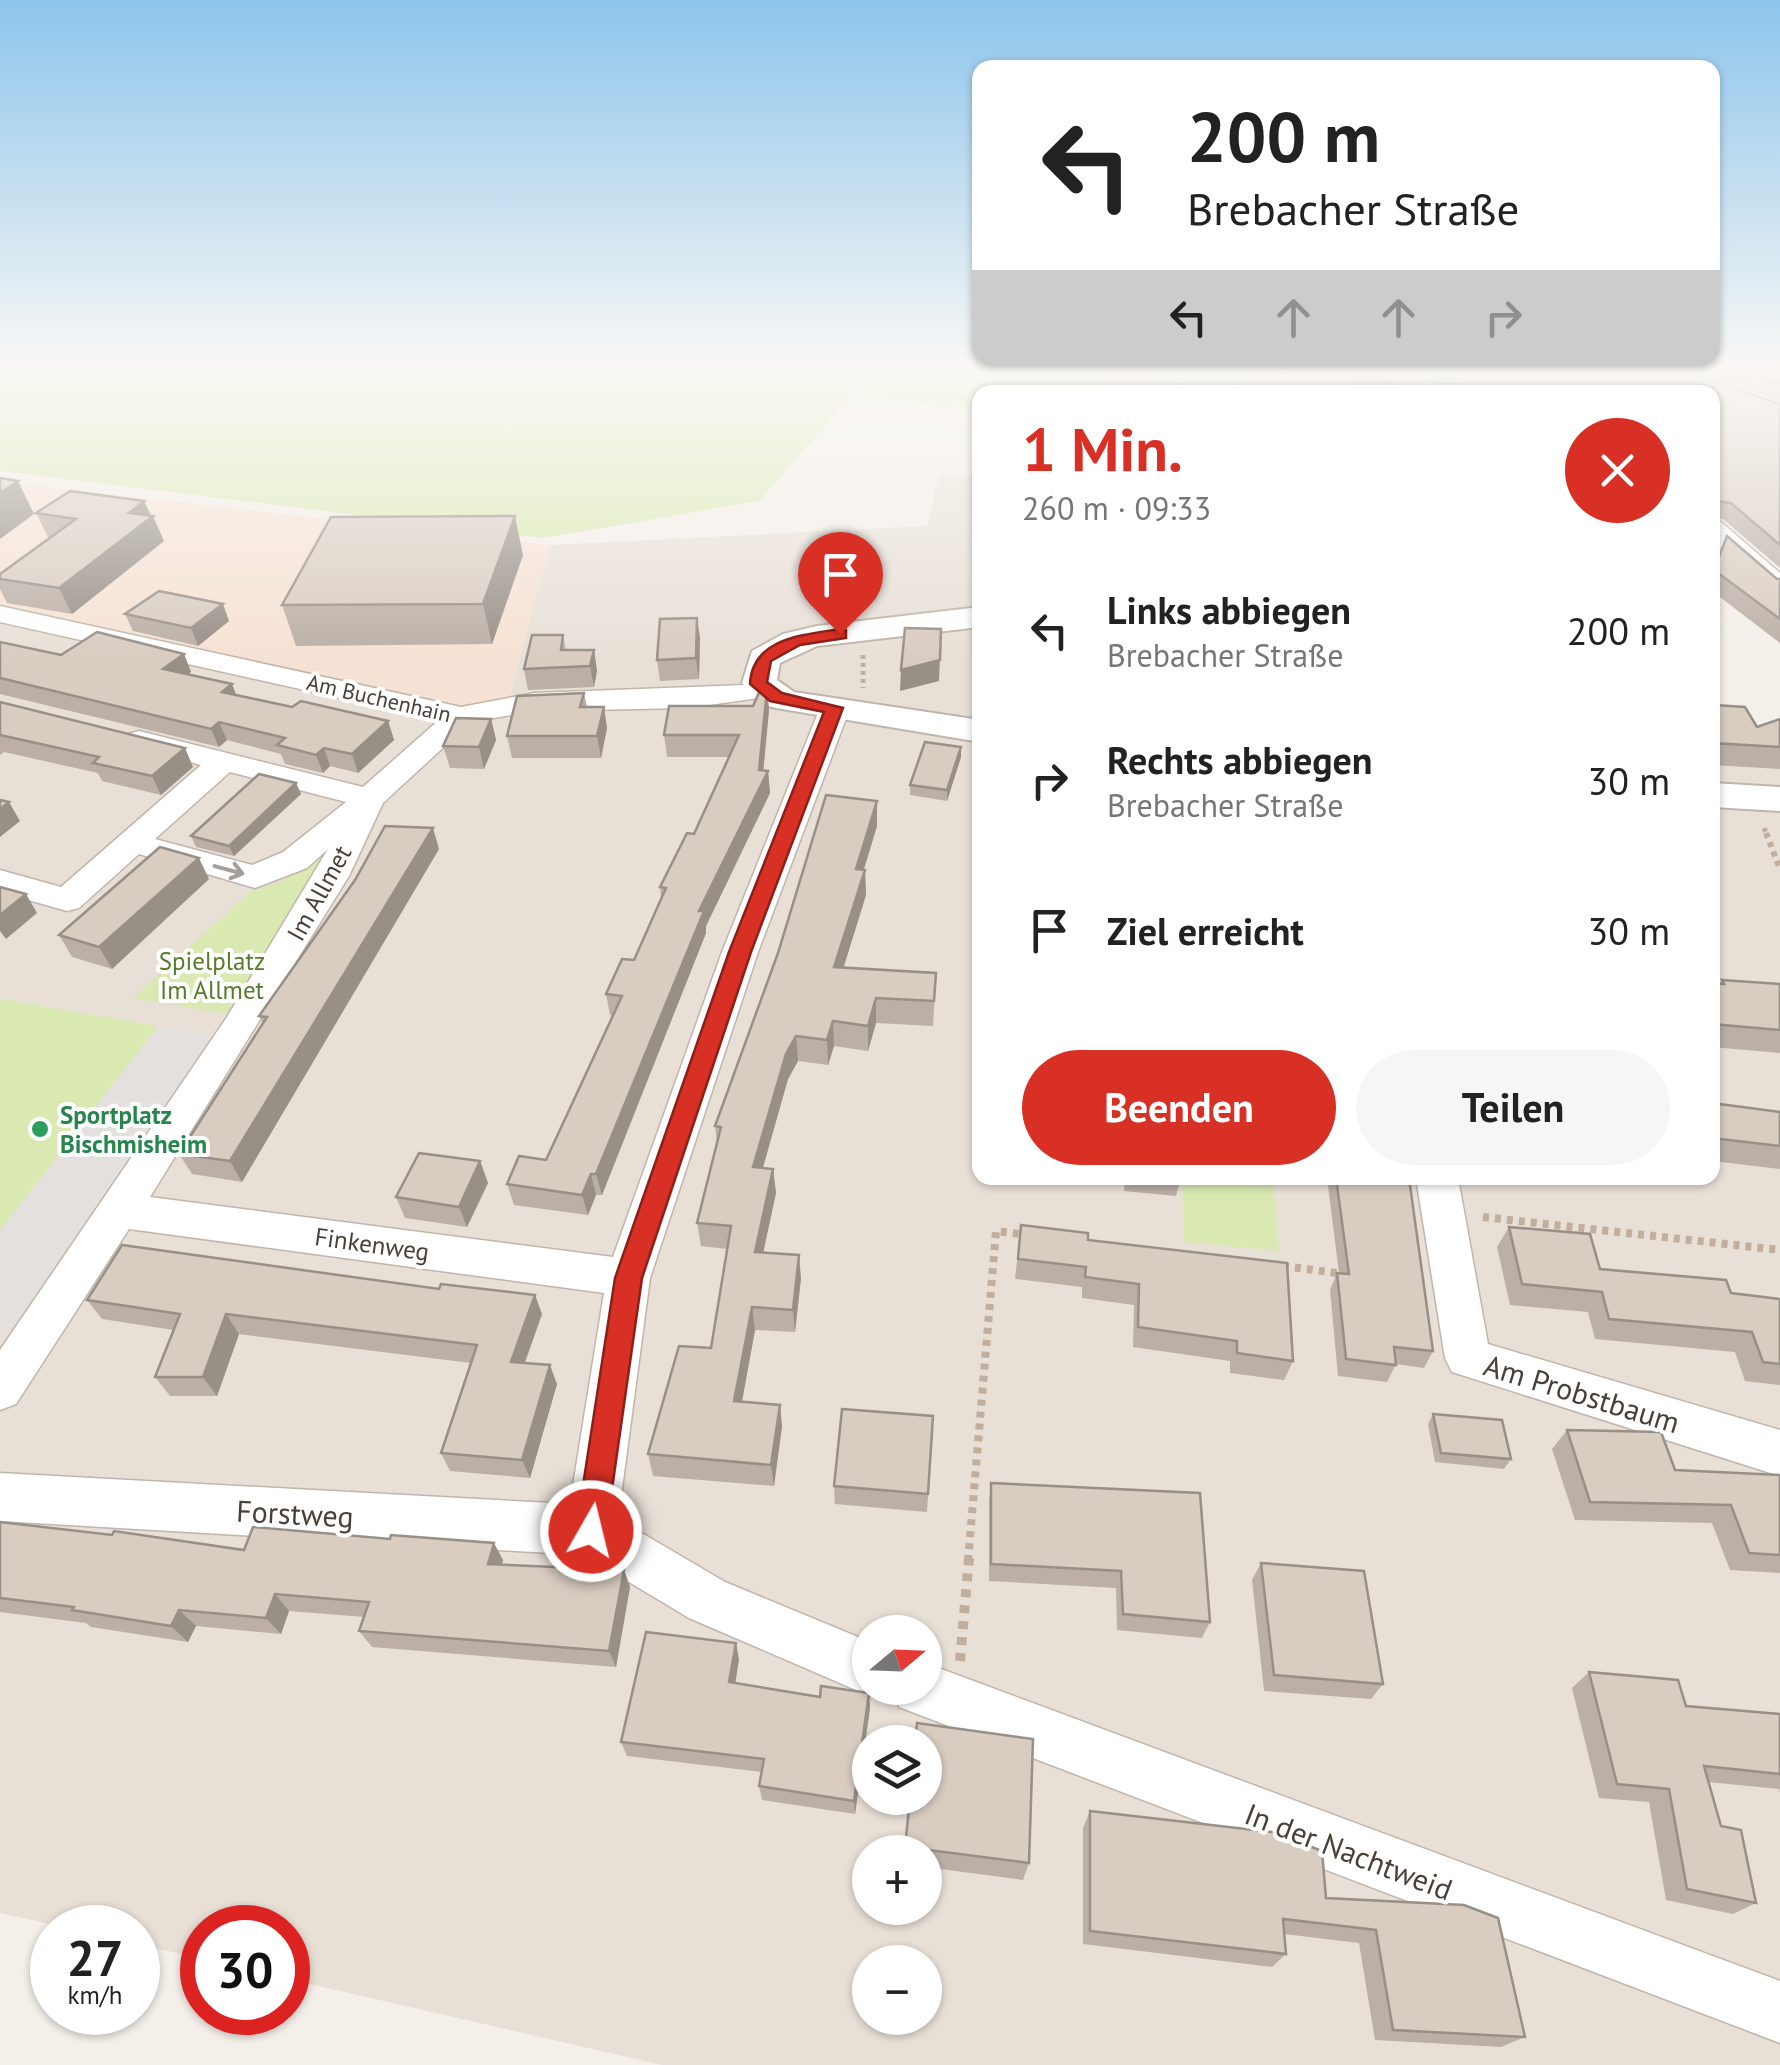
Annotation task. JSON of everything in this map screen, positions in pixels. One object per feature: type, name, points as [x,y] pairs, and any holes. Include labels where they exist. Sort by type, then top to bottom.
[{"type":"street","points":[[1720,533],[1780,588]]},
{"type":"street","name":"Am Buchenhain","points":[[0,614],[461,716],[515,705],[727,698],[763,690]]},
{"type":"street","points":[[972,618],[817,636],[764,658],[759,684],[763,690],[794,702],[972,730]]},
{"type":"street","points":[[850,711],[740,952],[628,1278],[591,1531],[707,1600],[852,1661]]},
{"type":"street","name":"Im Allmet","points":[[0,1389],[13,1351],[116,1210],[240,1027],[332,876],[369,798],[461,716]]},
{"type":"street","points":[[115,734],[369,798]]},
{"type":"street","points":[[0,881],[67,900],[135,844],[224,761]]},
{"type":"street","points":[[135,844],[254,877],[295,860],[369,798]]},
{"type":"street","name":"Am Probstbaum","points":[[1439,1195],[1468,1358],[1780,1453]]},
{"type":"street","name":"Finkenweg","points":[[116,1210],[628,1278]]},
{"type":"street","name":"Forstweg","points":[[0,1497],[591,1531]]},
{"type":"street","name":"In der Nachtweid","points":[[942,1697],[1780,2012]]},
{"type":"path","points":[[850,711],[863,632]]},
{"type":"path","points":[[1747,797],[1780,869]]},
{"type":"path","points":[[1439,1195],[1780,1250]]},
{"type":"path","points":[[942,1656],[996,1232],[1034,1236]]},
{"type":"path","points":[[1263,1264],[1358,1276]]},
{"type":"shaded area","points":[[939,475],[972,477],[972,1185],[1720,1185],[1720,724],[1780,750],[1780,2065],[662,2065],[310,1984],[310,1905],[180,1905],[180,1954],[160,1949],[160,1905],[30,1905],[30,1920],[0,1913],[0,611],[508,703],[550,545],[927,526]]},
{"type":"shaded area","points":[[0,481],[550,545],[508,703],[450,706],[0,611]]},
{"type":"shaded area","name":"Sportplatz Bischmisheim","points":[[158,1026],[231,1039],[36,1334],[0,1329],[0,1231]]},
{"type":"green space","points":[[788,468],[759,501],[543,538],[0,471]]},
{"type":"green space","name":"Spielplatz Im Allmet","points":[[319,853],[336,854],[228,1014],[133,998],[250,892],[285,880]]},
{"type":"green space","name":"Sportplatz Bischmisheim","points":[[0,999],[158,1026],[0,1231]]},
{"type":"green space","points":[[1182,1185],[1274,1185],[1279,1251],[1184,1242]]},
{"type":"building","points":[[1720,468],[1780,468],[1780,545],[1731,503],[1720,501]]},
{"type":"building","points":[[0,478],[18,481],[0,493]]},
{"type":"building","points":[[70,491],[144,501],[129,513],[153,516],[59,588],[0,579],[0,574],[76,519],[36,513]]},
{"type":"building","points":[[515,516],[483,604],[282,605],[331,517]]},
{"type":"building","points":[[1727,536],[1780,579],[1780,619],[1720,574],[1720,554]]},
{"type":"building","points":[[159,591],[223,604],[191,628],[125,614]]},
{"type":"building","points":[[697,618],[696,658],[657,660],[660,619]]},
{"type":"building","points":[[905,628],[941,629],[940,660],[901,670]]},
{"type":"building","points":[[97,632],[184,654],[163,669],[232,684],[222,692],[292,707],[301,701],[388,721],[352,754],[324,748],[316,755],[277,745],[285,738],[219,722],[211,729],[0,678],[0,642],[61,655]]},
{"type":"building","points":[[532,635],[563,635],[561,650],[594,650],[590,666],[524,669]]},
{"type":"building","points":[[761,688],[767,689],[759,770],[768,771],[699,911],[704,911],[596,1174],[591,1174],[582,1195],[507,1184],[519,1156],[546,1160],[622,996],[606,994],[622,959],[634,960],[666,888],[660,887],[687,833],[694,834],[739,735],[664,735],[669,706],[753,706]]},
{"type":"building","points":[[584,693],[580,707],[604,707],[597,736],[507,736],[517,696]]},
{"type":"building","points":[[0,702],[185,748],[152,776],[93,763],[99,757],[0,735]]},
{"type":"building","points":[[1720,705],[1745,707],[1757,727],[1780,719],[1780,747],[1720,743]]},
{"type":"building","points":[[456,718],[491,719],[479,747],[443,746]]},
{"type":"building","points":[[925,742],[961,747],[947,790],[910,785]]},
{"type":"building","points":[[259,774],[296,783],[229,846],[191,836]]},
{"type":"building","points":[[826,795],[877,801],[856,869],[865,870],[834,967],[936,973],[934,1001],[876,998],[868,1026],[833,1021],[827,1040],[796,1036],[786,1054],[753,1167],[773,1169],[755,1252],[799,1255],[793,1310],[752,1307],[734,1401],[780,1405],[771,1465],[648,1454],[679,1346],[711,1348],[731,1226],[697,1223],[721,1127],[715,1126],[778,953]]},
{"type":"building","points":[[385,826],[433,828],[230,1161],[179,1154],[267,1017],[259,1016],[355,880]]},
{"type":"building","points":[[160,847],[199,858],[99,947],[59,935]]},
{"type":"building","points":[[0,887],[26,894],[0,915]]},
{"type":"building","points":[[1722,980],[1780,984],[1780,1030],[1720,1025],[1720,984],[1724,984]]},
{"type":"building","points":[[1720,1104],[1780,1112],[1780,1146],[1720,1139]]},
{"type":"building","points":[[419,1153],[480,1161],[459,1207],[396,1197]]},
{"type":"building","points":[[1337,1185],[1410,1185],[1433,1351],[1394,1347],[1396,1365],[1346,1359],[1337,1273],[1349,1274]]},
{"type":"building","points":[[1021,1225],[1088,1233],[1088,1240],[1287,1263],[1293,1361],[1237,1353],[1237,1341],[1138,1327],[1139,1284],[1085,1277],[1086,1267],[1018,1259]]},
{"type":"building","points":[[1509,1227],[1590,1234],[1600,1269],[1726,1280],[1731,1293],[1780,1299],[1780,1364],[1763,1362],[1752,1332],[1609,1319],[1602,1292],[1522,1284]]},
{"type":"building","points":[[122,1245],[439,1289],[441,1284],[535,1295],[511,1362],[550,1365],[522,1460],[441,1453],[477,1345],[226,1314],[203,1377],[155,1377],[180,1314],[87,1300]]},
{"type":"building","points":[[842,1409],[933,1416],[928,1494],[834,1486]]},
{"type":"building","points":[[1433,1414],[1502,1420],[1511,1459],[1441,1453]]},
{"type":"building","points":[[1567,1430],[1661,1432],[1675,1470],[1780,1475],[1780,1555],[1749,1553],[1731,1505],[1590,1502]]},
{"type":"building","points":[[991,1483],[1200,1493],[1210,1622],[1123,1614],[1121,1571],[991,1564]]},
{"type":"building","points":[[0,1522],[112,1535],[114,1531],[244,1550],[253,1527],[390,1539],[391,1535],[494,1543],[488,1564],[624,1570],[609,1651],[359,1631],[369,1602],[275,1594],[266,1618],[179,1610],[171,1626],[72,1610],[74,1607],[0,1598]]},
{"type":"building","points":[[1261,1563],[1364,1571],[1383,1684],[1274,1675]]},
{"type":"building","points":[[646,1632],[736,1643],[729,1682],[820,1697],[821,1686],[852,1691],[852,1705],[867,1705],[865,1725],[852,1725],[852,1801],[759,1786],[764,1759],[621,1742]]},
{"type":"building","points":[[1589,1672],[1678,1680],[1686,1706],[1780,1714],[1780,1774],[1704,1766],[1721,1826],[1741,1830],[1756,1903],[1687,1889],[1669,1789],[1617,1784]]},
{"type":"building","points":[[942,1726],[1033,1739],[1029,1863],[942,1852],[942,1835],[906,1835],[908,1815],[942,1815]]},
{"type":"building","points":[[1090,1811],[1272,1832],[1322,1851],[1326,1898],[1464,1905],[1498,1918],[1525,2037],[1393,2030],[1376,1930],[1283,1919],[1286,1954],[1090,1931]]},
{"type":"place","name":"Sportplatz Bischmisheim","points":[[40,1129]]},
{"type":"route","points":[[591,1531],[628,1278],[740,952],[834,708],[776,698],[759,684],[759,670],[764,658],[795,641],[840,634]]}]
